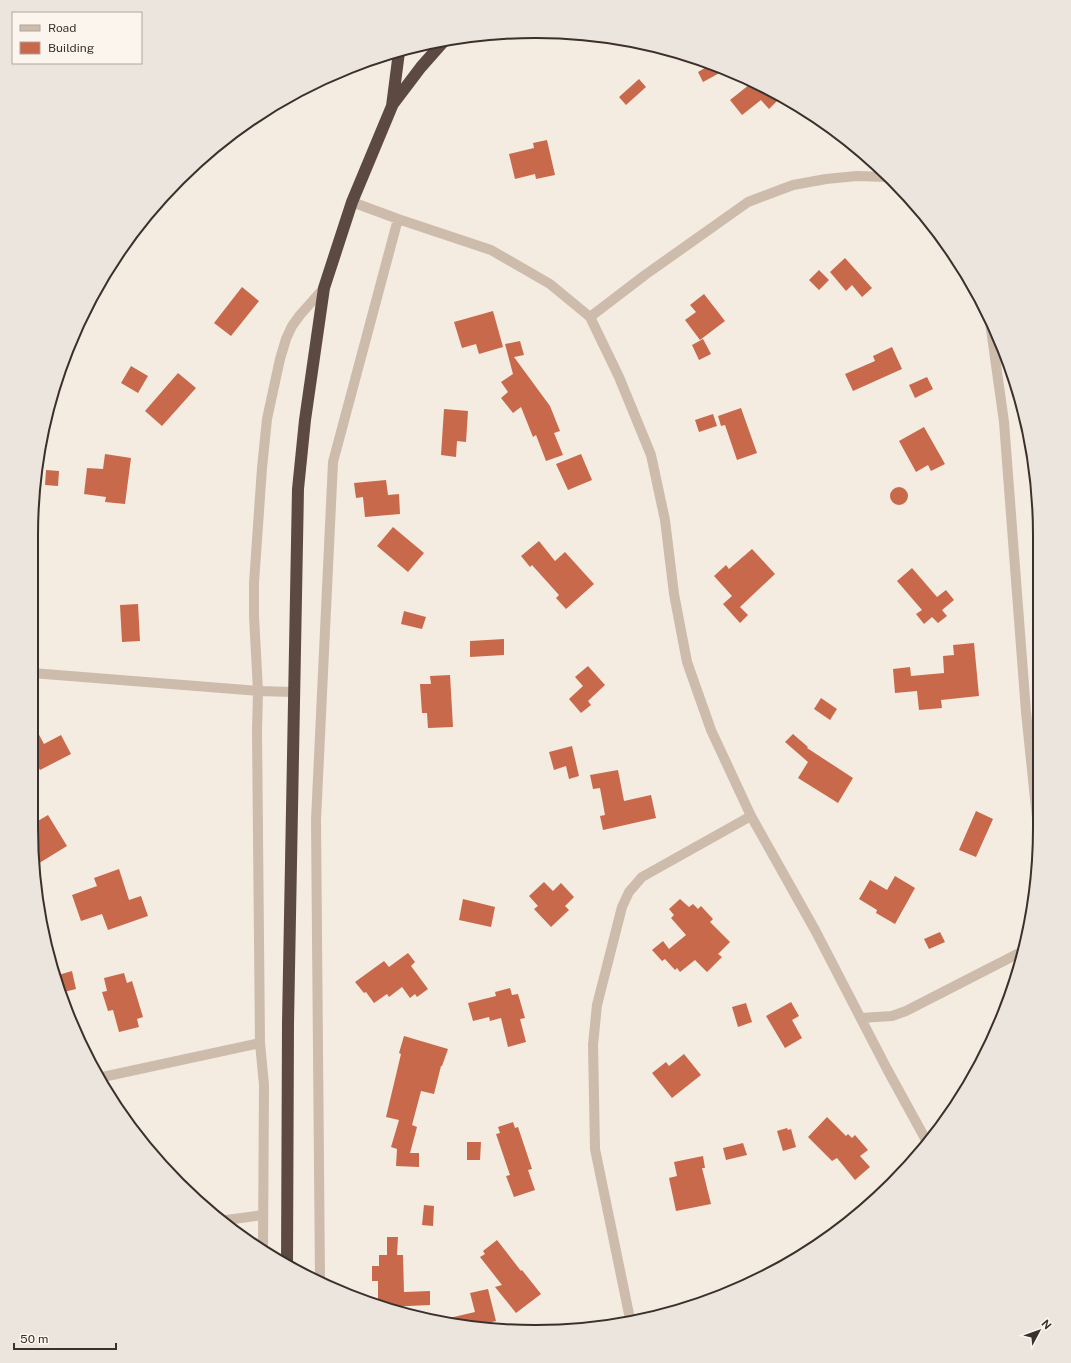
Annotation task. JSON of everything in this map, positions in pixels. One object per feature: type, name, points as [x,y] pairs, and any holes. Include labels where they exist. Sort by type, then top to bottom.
[{"type":"highway","points":[[287,1258],[288,1023],[298,488],[306,412],[324,288],[352,202],[392,106],[421,67],[438,48]]},
{"type":"highway","points":[[392,106],[398,58]]},
{"type":"street","points":[[590,316],[748,202],[793,185],[826,179],[857,176],[880,177]]},
{"type":"street","points":[[352,202],[491,250],[550,284],[590,316],[619,377],[651,455],[665,520],[674,594],[686,662],[710,730],[751,816],[815,930],[887,1069],[924,1137]]},
{"type":"street","points":[[320,1276],[316,820],[333,462],[398,219]]},
{"type":"street","points":[[263,1243],[264,1085],[260,1043],[257,738],[258,691],[254,616],[254,582],[267,419],[280,359],[292,326],[324,288]]},
{"type":"street","points":[[992,339],[1004,422],[1026,712],[1033,779]]},
{"type":"street","points":[[38,673],[258,691],[294,692]]},
{"type":"street","points":[[629,1316],[595,1149],[593,1045],[597,1005],[602,984],[622,907],[629,892],[642,877],[751,816]]},
{"type":"street","points":[[861,1018],[892,1016],[906,1012],[1016,954]]},
{"type":"street","points":[[105,1076],[260,1043]]},
{"type":"street","points":[[230,1219],[263,1215]]},
{"type":"building","points":[[705,68],[719,73],[703,82],[698,72]]},
{"type":"building","points":[[639,79],[646,87],[626,105],[619,97]]},
{"type":"building","points":[[748,86],[777,101],[769,109],[761,100],[742,115],[730,100]]},
{"type":"building","points":[[547,140],[555,175],[536,179],[535,174],[515,179],[509,154],[534,148],[533,143]]},
{"type":"building","points":[[845,258],[872,288],[862,297],[852,285],[846,291],[830,272]]},
{"type":"building","points":[[819,270],[829,280],[819,290],[809,280]]},
{"type":"building","points":[[242,287],[259,301],[231,336],[214,323]]},
{"type":"building","points":[[704,294],[725,321],[700,340],[685,320],[696,312],[690,305]]},
{"type":"building","points":[[493,311],[503,347],[479,354],[476,344],[462,348],[454,322]]},
{"type":"building","points":[[703,339],[711,354],[699,360],[692,345]]},
{"type":"building","points":[[520,341],[524,355],[514,357],[550,406],[560,431],[554,433],[563,455],[546,461],[536,435],[533,437],[521,407],[513,413],[501,398],[508,392],[501,382],[513,374],[505,344]]},
{"type":"building","points":[[892,347],[902,369],[853,391],[845,374],[875,361],[873,356]]},
{"type":"building","points":[[131,366],[148,376],[138,393],[121,383]]},
{"type":"building","points":[[178,373],[196,388],[162,426],[145,411]]},
{"type":"building","points":[[927,377],[933,389],[915,398],[909,385]]},
{"type":"building","points":[[741,408],[757,453],[737,460],[725,425],[721,426],[718,416]]},
{"type":"building","points":[[444,409],[468,411],[466,442],[457,441],[456,457],[441,455]]},
{"type":"building","points":[[713,414],[717,426],[699,432],[695,420]]},
{"type":"building","points":[[924,427],[945,464],[931,471],[928,465],[916,472],[899,441]]},
{"type":"building","points":[[105,454],[131,458],[125,504],[105,502],[106,497],[84,494],[87,468],[103,469]]},
{"type":"building","points":[[581,454],[592,480],[568,490],[556,464]]},
{"type":"building","points":[[46,470],[59,471],[58,486],[45,485]]},
{"type":"building","points":[[386,480],[388,495],[399,494],[400,514],[365,517],[363,497],[356,498],[354,483]]},
{"type":"building","points":[[895,487],[903,487],[908,492],[906,503],[903,505],[895,505],[890,500],[890,492]]},
{"type":"building","points":[[393,527],[424,553],[408,572],[377,546]]},
{"type":"building","points":[[539,541],[555,561],[565,552],[594,584],[566,609],[556,598],[559,595],[532,565],[530,567],[521,556]]},
{"type":"building","points":[[752,549],[775,574],[740,607],[748,615],[740,623],[723,604],[732,596],[714,576],[726,565],[729,569]]},
{"type":"building","points":[[912,568],[937,597],[946,590],[954,600],[942,610],[947,616],[938,623],[932,617],[924,624],[916,614],[922,610],[897,581]]},
{"type":"building","points":[[138,604],[140,641],[122,642],[120,605]]},
{"type":"building","points":[[404,611],[426,617],[422,629],[401,624]]},
{"type":"building","points":[[504,639],[504,655],[470,657],[470,641]]},
{"type":"building","points":[[974,643],[979,696],[941,700],[942,708],[919,710],[917,691],[895,693],[893,669],[910,667],[911,676],[944,673],[943,656],[954,655],[953,645]]},
{"type":"building","points":[[588,666],[605,685],[588,701],[591,705],[581,713],[569,699],[583,686],[575,677]]},
{"type":"building","points":[[450,675],[453,727],[428,728],[427,713],[422,713],[420,684],[431,684],[430,676]]},
{"type":"building","points":[[821,698],[837,709],[830,720],[814,709]]},
{"type":"building","points":[[38,733],[44,744],[61,735],[71,754],[40,770],[38,766]]},
{"type":"building","points":[[793,734],[808,747],[807,748],[853,778],[838,803],[798,778],[808,762],[785,742]]},
{"type":"building","points":[[572,746],[579,776],[569,779],[566,766],[554,770],[549,752]]},
{"type":"building","points":[[618,770],[624,801],[651,795],[656,818],[603,830],[600,816],[605,815],[600,788],[593,789],[590,775]]},
{"type":"building","points":[[976,811],[993,819],[976,857],[959,850]]},
{"type":"building","points":[[48,815],[67,846],[39,863],[38,828],[38,821]]},
{"type":"building","points":[[119,869],[129,900],[141,896],[148,916],[108,930],[102,914],[81,921],[72,895],[97,886],[94,878]]},
{"type":"building","points":[[895,876],[915,888],[895,924],[876,913],[877,910],[859,899],[870,880],[887,890]]},
{"type":"building","points":[[544,882],[553,891],[561,883],[574,897],[565,906],[569,910],[551,927],[534,909],[538,906],[529,896]]},
{"type":"building","points":[[463,899],[495,907],[491,927],[459,920]]},
{"type":"building","points":[[680,899],[689,907],[693,904],[698,909],[701,906],[713,919],[710,922],[730,942],[718,954],[722,957],[707,972],[695,960],[680,972],[677,968],[675,970],[665,959],[662,961],[652,950],[663,941],[669,949],[686,935],[671,918],[674,915],[669,909]]},
{"type":"building","points":[[940,932],[945,942],[929,949],[924,939]]},
{"type":"building","points":[[408,953],[415,962],[411,966],[428,989],[417,997],[415,994],[410,998],[402,987],[389,997],[387,994],[374,1003],[366,992],[364,993],[355,982],[384,961],[389,967]]},
{"type":"building","points":[[72,971],[76,989],[66,992],[60,974]]},
{"type":"building","points":[[124,973],[127,983],[132,981],[143,1017],[137,1019],[139,1027],[119,1032],[113,1010],[108,1011],[102,992],[107,991],[104,978]]},
{"type":"building","points":[[510,988],[512,995],[518,994],[525,1018],[520,1019],[526,1042],[508,1047],[501,1018],[490,1021],[489,1017],[473,1021],[468,1003],[496,996],[495,992]]},
{"type":"building","points":[[791,1002],[799,1016],[792,1020],[802,1038],[785,1048],[766,1016]]},
{"type":"building","points":[[746,1003],[752,1022],[738,1027],[732,1007]]},
{"type":"building","points":[[404,1036],[448,1049],[441,1066],[434,1094],[421,1091],[412,1125],[417,1127],[410,1153],[419,1153],[419,1167],[396,1166],[397,1149],[391,1147],[399,1120],[386,1117]]},
{"type":"building","points":[[684,1054],[701,1075],[672,1098],[652,1073],[666,1062],[669,1066]]},
{"type":"building","points":[[827,1117],[846,1136],[848,1134],[852,1138],[855,1135],[868,1150],[860,1156],[870,1167],[855,1180],[837,1158],[832,1161],[808,1137]]},
{"type":"building","points":[[513,1122],[515,1128],[518,1127],[532,1169],[528,1170],[535,1190],[514,1197],[506,1176],[510,1175],[496,1134],[500,1133],[498,1127]]},
{"type":"building","points":[[787,1128],[788,1130],[791,1129],[796,1147],[783,1151],[777,1131]]},
{"type":"building","points":[[467,1142],[481,1142],[480,1160],[467,1160]]},
{"type":"building","points":[[743,1143],[747,1155],[726,1160],[723,1148]]},
{"type":"building","points":[[703,1156],[705,1168],[702,1168],[711,1204],[676,1211],[669,1178],[677,1176],[674,1162]]},
{"type":"building","points":[[424,1205],[434,1206],[433,1226],[422,1225]]},
{"type":"building","points":[[387,1237],[398,1237],[397,1255],[403,1255],[404,1292],[430,1291],[430,1305],[401,1306],[378,1300],[378,1281],[372,1281],[372,1266],[379,1266],[379,1255],[387,1255]]},
{"type":"building","points":[[497,1240],[541,1294],[516,1313],[495,1287],[502,1285],[480,1257],[485,1254],[483,1251]]},
{"type":"building","points":[[488,1289],[496,1321],[489,1323],[452,1317],[475,1312],[470,1293]]}]
